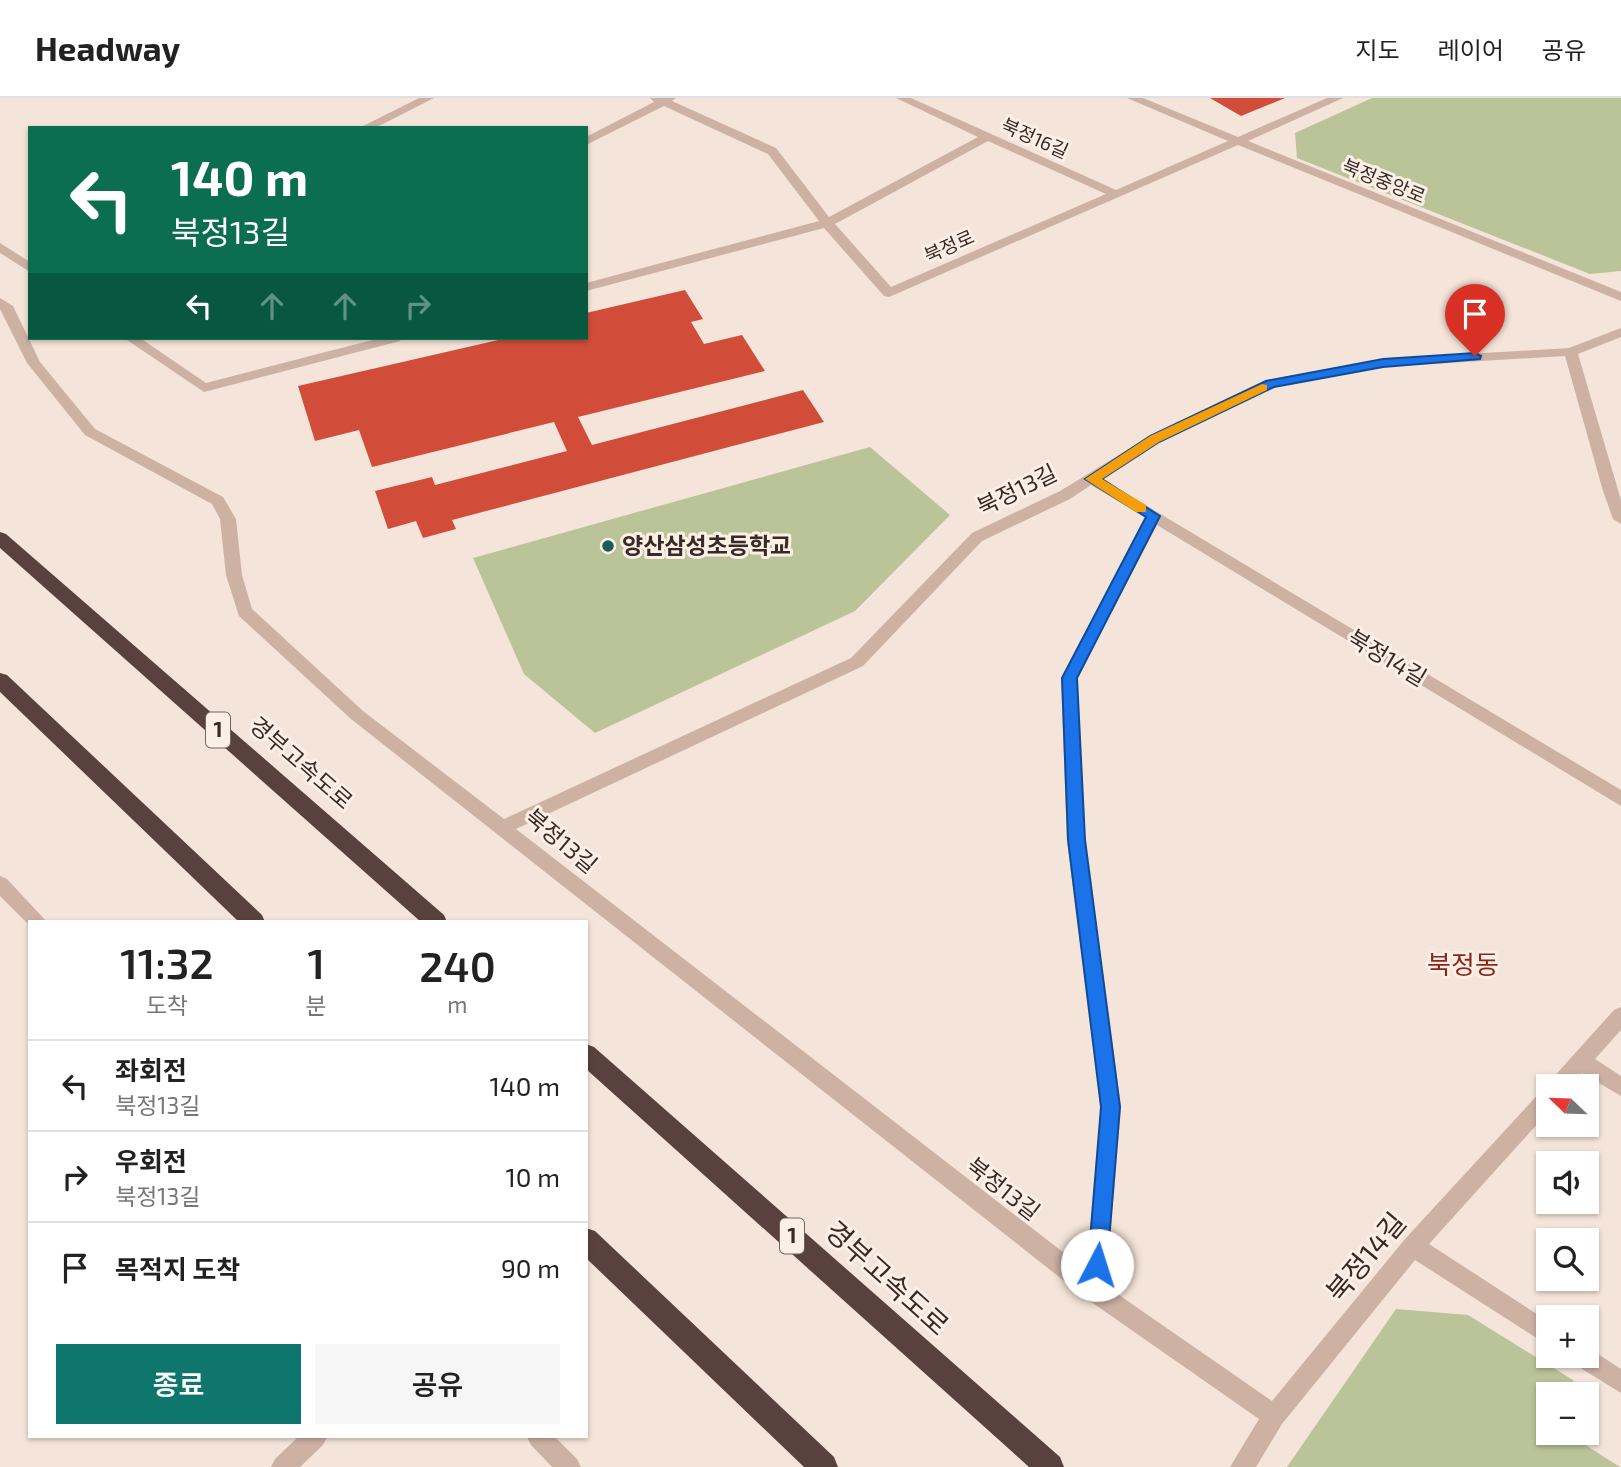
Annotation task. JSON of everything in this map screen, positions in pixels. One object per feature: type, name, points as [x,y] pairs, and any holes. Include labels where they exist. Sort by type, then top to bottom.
[{"type":"highway","name":"경부고속도로","points":[[0,538],[434,920]]},
{"type":"highway","points":[[0,680],[252,920]]},
{"type":"highway","name":"경부고속도로","points":[[588,1056],[1050,1467]]},
{"type":"highway","points":[[588,1242],[824,1467]]},
{"type":"street","points":[[369,126],[428,98]]},
{"type":"street","name":"북정16길","points":[[902,98],[1116,194]]},
{"type":"street","name":"북정중앙로","points":[[1133,98],[1621,297]]},
{"type":"street","name":"북정로","points":[[827,223],[890,293],[1337,98]]},
{"type":"street","points":[[588,141],[663,99],[772,150],[827,223]]},
{"type":"street","points":[[588,286],[827,223],[988,136]]},
{"type":"street","points":[[0,247],[28,267]]},
{"type":"street","points":[[0,302],[8,309],[34,363],[89,432],[218,502],[228,519],[234,575],[245,612],[357,715],[502,828]]},
{"type":"street","name":"북정13길","points":[[1274,1416],[1095,1291],[502,828],[857,662],[977,537],[1065,495],[1155,439],[1271,383],[1383,363],[1572,352],[1621,332]]},
{"type":"street","points":[[134,340],[204,388],[387,340]]},
{"type":"street","points":[[1572,352],[1614,481],[1621,519]]},
{"type":"street","name":"북정13길","points":[[1092,479],[1154,516]]},
{"type":"street","points":[[1095,1291],[1111,1107],[1076,840],[1069,678],[1154,516]]},
{"type":"street","name":"북정14길","points":[[1154,516],[1621,799]]},
{"type":"street","points":[[0,884],[36,920]]},
{"type":"street","points":[[1568,1074],[1621,1016]]},
{"type":"street","points":[[1580,1061],[1621,1087]]},
{"type":"street","name":"북정14길","points":[[1242,1467],[1274,1416],[1413,1246],[1536,1110]]},
{"type":"street","points":[[1413,1246],[1536,1326]]},
{"type":"street","points":[[1599,1367],[1621,1382]]},
{"type":"street","points":[[283,1467],[314,1438]]},
{"type":"street","points":[[540,1438],[569,1467]]},
{"type":"green space","points":[[1372,98],[1621,98],[1621,271],[1590,274],[1297,158],[1295,133]]},
{"type":"green space","points":[[870,447],[950,515],[855,611],[595,733],[524,674],[473,558]]},
{"type":"green space","points":[[1396,1309],[1468,1315],[1536,1357],[1536,1368],[1554,1368],[1573,1380],[1536,1382],[1536,1445],[1587,1445],[1620,1467],[1287,1467]]},
{"type":"building","points":[[1210,98],[1285,98],[1241,116]]},
{"type":"building","points":[[685,290],[703,319],[691,322],[704,344],[742,335],[765,371],[578,417],[592,445],[803,390],[824,422],[452,520],[456,529],[423,538],[416,521],[388,529],[375,491],[432,477],[435,485],[567,451],[554,422],[372,467],[359,430],[315,441],[298,386],[498,340],[588,340],[588,313]]},
{"type":"slow traffic","points":[[1141,508],[1092,479],[1155,439],[1262,388]]},
{"type":"place","name":"양산삼성초등학교","points":[[608,546]]},
{"type":"district","name":"북정동","points":[[1463,965]]},
{"type":"route","points":[[1097,1265],[1111,1107],[1076,840],[1069,678],[1154,516],[1092,479],[1155,439],[1271,383],[1383,363],[1475,356]]}]
